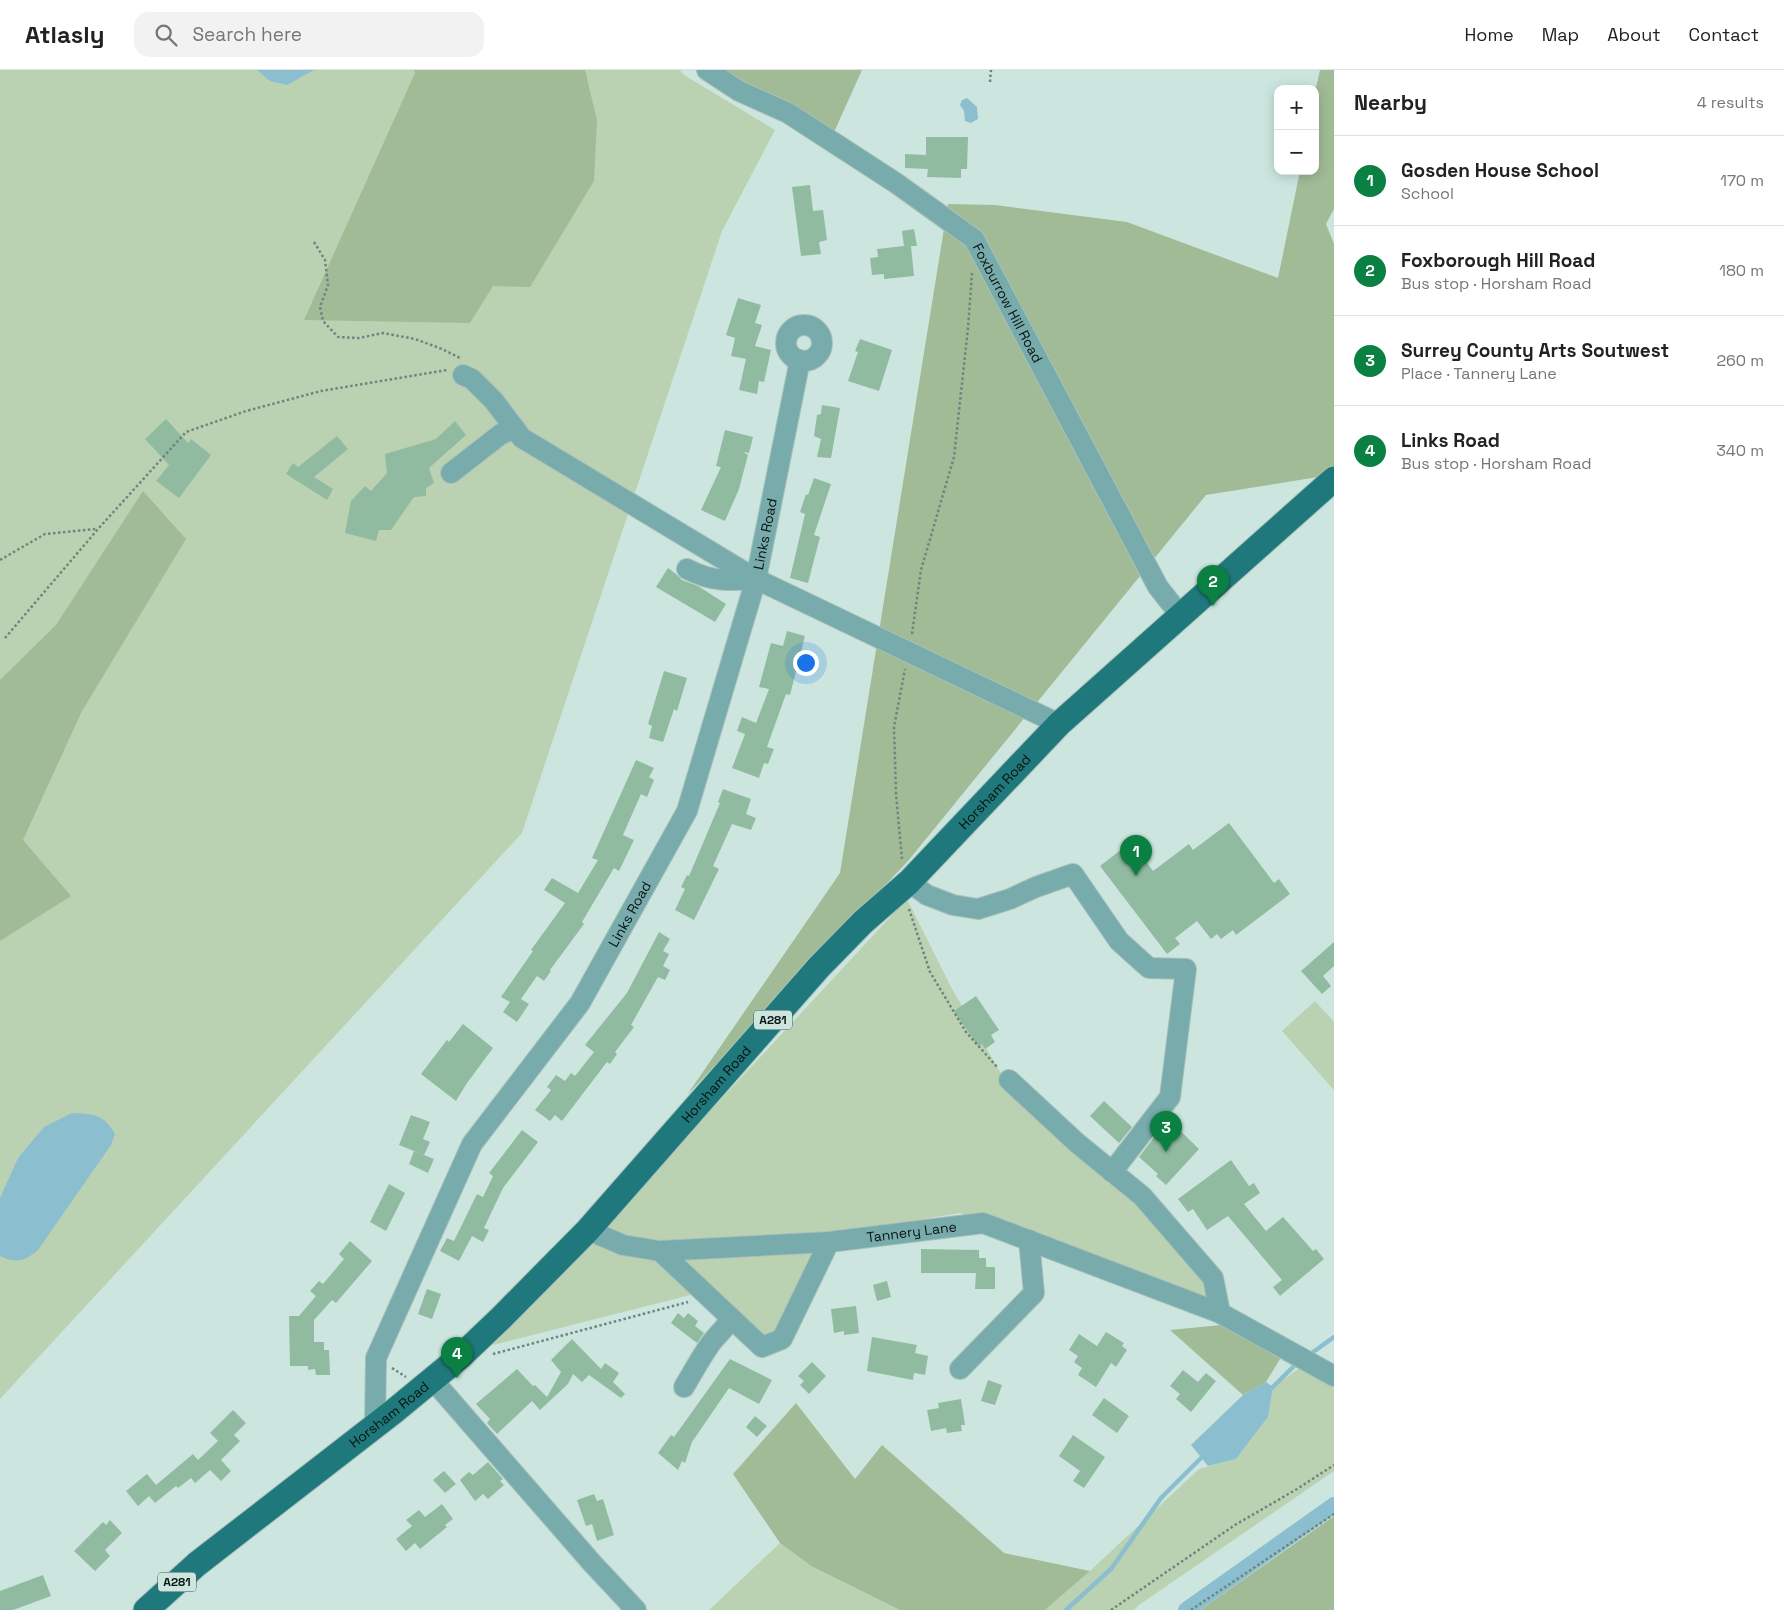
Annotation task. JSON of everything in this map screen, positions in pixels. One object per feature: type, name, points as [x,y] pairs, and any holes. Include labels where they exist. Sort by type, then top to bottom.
[{"type":"main road","name":"Horsham Road","points":[[146,1610],[197,1564],[375,1426],[421,1379],[461,1356],[588,1230],[819,967],[862,922],[906,884],[1059,724],[1334,479]]},
{"type":"street","name":"Foxburrow Hill Road","points":[[707,70],[739,90],[788,114],[896,183],[974,239],[1158,587],[1181,616]]},
{"type":"street","name":"Links Road","points":[[375,1426],[376,1358],[472,1144],[580,1003],[687,811],[756,579],[800,360]]},
{"type":"street","points":[[468,377],[494,401],[522,438],[756,579],[1059,724]]},
{"type":"street","points":[[451,473],[501,434],[515,429]]},
{"type":"street","points":[[687,569],[701,577],[714,580],[756,579]]},
{"type":"street","points":[[906,884],[927,895],[953,904],[978,909],[1010,899],[1036,887],[1073,874],[1118,941],[1149,968],[1186,969],[1170,1097],[1112,1172]]},
{"type":"street","points":[[1009,1080],[1077,1143],[1142,1196],[1212,1278],[1220,1313]]},
{"type":"street","name":"Tannery Lane","points":[[588,1230],[623,1245],[660,1252],[829,1242],[983,1223],[1220,1313],[1334,1376]]},
{"type":"street","points":[[960,1369],[1034,1293],[1029,1240]]},
{"type":"street","points":[[660,1252],[762,1347],[782,1339],[829,1242]]},
{"type":"street","points":[[684,1387],[713,1340],[725,1328],[731,1318]]},
{"type":"street","points":[[421,1379],[636,1610]]},
{"type":"path","points":[[990,70],[990,82]]},
{"type":"path","points":[[314,242],[325,260],[328,285],[320,307],[323,322],[338,337],[359,338],[383,334],[415,339],[459,357],[468,377]]},
{"type":"path","points":[[972,268],[968,328],[954,457],[921,570],[909,651],[894,727],[896,794],[906,884],[930,972],[966,1032],[1009,1080]]},
{"type":"path","points":[[5,638],[98,529],[186,432],[246,411],[321,391],[450,369],[468,377]]},
{"type":"path","points":[[0,560],[45,534],[98,529]]},
{"type":"path","points":[[461,1356],[485,1356],[708,1296]]},
{"type":"path","points":[[376,1358],[421,1379]]},
{"type":"path","points":[[1111,1610],[1235,1525],[1297,1489],[1334,1464]]},
{"type":"path","points":[[1191,1610],[1334,1514]]},
{"type":"green space","points":[[0,70],[680,70],[684,75],[775,130],[722,231],[522,833],[0,1399]]},
{"type":"green space","points":[[414,70],[585,70],[597,120],[594,181],[530,287],[493,286],[470,323],[304,320],[415,73]]},
{"type":"green space","points":[[711,70],[862,70],[830,141]]},
{"type":"green space","points":[[1320,70],[1334,70],[1334,209],[1326,224],[1334,244],[1334,478],[1318,477],[1206,495],[908,861],[687,1095],[840,873],[948,204],[995,205],[1127,222],[1278,278],[1299,175],[1319,175],[1319,85],[1317,85]]},
{"type":"green space","points":[[143,491],[186,539],[82,711],[23,840],[71,896],[0,941],[0,680],[56,625]]},
{"type":"green space","points":[[907,899],[951,987],[1014,1096],[1218,1276],[1223,1320],[960,1213],[828,1235],[772,1342],[702,1292],[493,1345]]},
{"type":"green space","points":[[1315,1001],[1334,1022],[1334,1090],[1282,1031]]},
{"type":"green space","points":[[1221,1325],[1283,1354],[1266,1382],[1243,1395],[1170,1330]]},
{"type":"green space","points":[[1304,1365],[1334,1388],[1334,1471],[1134,1610],[1045,1610],[1090,1571],[1199,1469],[1236,1459],[1268,1417],[1273,1387]]},
{"type":"green space","points":[[796,1403],[855,1479],[882,1445],[1004,1553],[1090,1571],[1045,1610],[900,1610],[811,1566],[780,1543],[733,1474]]},
{"type":"green space","points":[[1334,1516],[1334,1610],[1200,1610]]},
{"type":"green space","points":[[780,1543],[811,1566],[900,1610],[709,1610]]},
{"type":"water","points":[[257,70],[314,70],[287,85],[270,81]]},
{"type":"water","points":[[967,98],[977,107],[978,119],[971,123],[965,121],[964,111],[960,105],[962,100]]},
{"type":"water","points":[[72,1113],[97,1116],[107,1122],[115,1134],[111,1145],[38,1250],[25,1259],[16,1261],[0,1256],[0,1198],[18,1158],[44,1127]]},
{"type":"water","points":[[1266,1382],[1273,1387],[1268,1417],[1236,1459],[1208,1466],[1191,1445],[1243,1395]]},
{"type":"building","points":[[926,137],[968,137],[967,169],[961,169],[961,178],[927,177],[928,169],[905,168],[905,154],[926,155]]},
{"type":"building","points":[[810,185],[813,211],[823,210],[827,240],[819,242],[821,254],[801,256],[792,187]]},
{"type":"building","points":[[914,229],[917,246],[911,246],[914,276],[884,279],[884,274],[872,275],[870,258],[878,257],[877,249],[904,246],[902,231]]},
{"type":"building","points":[[738,298],[761,305],[755,323],[762,325],[755,346],[771,350],[764,382],[759,381],[757,394],[739,390],[746,359],[731,356],[735,338],[726,335]]},
{"type":"building","points":[[860,339],[892,350],[879,391],[848,381],[858,352],[855,351]]},
{"type":"building","points":[[822,405],[840,408],[831,458],[817,457],[821,439],[814,436],[817,415],[821,414]]},
{"type":"building","points":[[166,419],[188,443],[191,439],[211,455],[179,498],[156,481],[169,465],[145,439]]},
{"type":"building","points":[[455,421],[466,435],[429,468],[434,483],[426,488],[426,496],[414,497],[391,530],[379,530],[376,541],[345,533],[351,501],[365,486],[371,491],[387,473],[385,454],[436,439]]},
{"type":"building","points":[[725,430],[753,437],[749,453],[743,452],[748,455],[739,489],[725,521],[701,510],[721,467],[716,466]]},
{"type":"building","points":[[337,436],[348,449],[314,477],[333,489],[327,500],[286,474],[293,463],[298,467]]},
{"type":"building","points":[[814,478],[831,484],[814,535],[820,537],[808,583],[790,578],[805,514],[800,512]]},
{"type":"building","points":[[668,568],[682,580],[698,586],[726,604],[715,622],[656,587]]},
{"type":"building","points":[[787,631],[805,636],[790,695],[786,694],[767,747],[774,749],[768,764],[764,763],[759,778],[732,768],[745,734],[737,731],[742,717],[756,723],[769,689],[759,687],[771,643],[783,646]]},
{"type":"building","points":[[664,671],[687,678],[677,711],[674,709],[663,742],[649,738],[652,726],[648,724]]},
{"type":"building","points":[[636,760],[654,768],[649,777],[654,780],[647,797],[641,794],[623,835],[634,840],[619,871],[614,868],[582,922],[584,924],[544,981],[537,976],[521,999],[529,1004],[517,1022],[503,1012],[510,1002],[501,997],[533,951],[531,950],[565,903],[544,890],[552,878],[578,893],[598,860],[592,858]]},
{"type":"building","points":[[723,789],[751,799],[746,814],[756,818],[751,830],[732,824],[713,866],[719,869],[694,920],[675,910],[685,889],[681,887],[687,875],[689,876],[720,803],[718,802]]},
{"type":"building","points":[[1229,823],[1274,883],[1279,879],[1290,894],[1236,935],[1233,930],[1221,939],[1217,934],[1211,939],[1197,921],[1175,938],[1180,944],[1167,954],[1100,866],[1131,842],[1153,871],[1189,844],[1193,850]]},
{"type":"building","points":[[659,932],[670,939],[663,951],[669,954],[663,966],[670,970],[665,980],[658,977],[631,1025],[634,1027],[615,1052],[617,1054],[610,1064],[607,1062],[562,1121],[555,1115],[550,1121],[535,1110],[551,1090],[547,1087],[556,1075],[565,1081],[571,1073],[575,1076],[594,1052],[585,1045],[627,993]]},
{"type":"building","points":[[1334,942],[1334,966],[1323,976],[1331,986],[1322,994],[1301,971]]},
{"type":"building","points":[[976,996],[999,1030],[991,1035],[995,1042],[985,1049],[982,1044],[978,1046],[954,1011]]},
{"type":"building","points":[[463,1024],[493,1048],[456,1101],[421,1074],[447,1040],[449,1042]]},
{"type":"building","points":[[1104,1101],[1132,1127],[1119,1143],[1090,1116]]},
{"type":"building","points":[[411,1115],[430,1122],[423,1139],[430,1142],[424,1155],[399,1145]]},
{"type":"building","points":[[1168,1119],[1199,1149],[1166,1185],[1156,1176],[1158,1174],[1139,1157]]},
{"type":"building","points":[[522,1130],[538,1142],[503,1188],[484,1228],[489,1230],[483,1242],[472,1236],[459,1261],[440,1251],[447,1238],[454,1241],[477,1194],[483,1197],[493,1176],[489,1173]]},
{"type":"building","points":[[414,1151],[434,1159],[428,1173],[409,1164]]},
{"type":"building","points":[[1231,1160],[1249,1186],[1254,1183],[1260,1193],[1244,1204],[1266,1231],[1283,1217],[1313,1251],[1316,1249],[1324,1259],[1280,1296],[1273,1287],[1282,1280],[1228,1216],[1207,1230],[1193,1209],[1188,1212],[1178,1199]]},
{"type":"building","points":[[389,1184],[405,1193],[386,1231],[370,1222]]},
{"type":"building","points":[[350,1241],[372,1261],[336,1303],[332,1300],[314,1320],[314,1342],[324,1342],[324,1350],[329,1350],[330,1375],[316,1375],[315,1369],[308,1370],[308,1366],[290,1366],[289,1316],[299,1316],[316,1296],[310,1291],[319,1281],[323,1284],[344,1259],[339,1254]]},
{"type":"building","points":[[921,1249],[979,1250],[979,1258],[986,1258],[986,1267],[995,1267],[995,1289],[975,1289],[976,1273],[921,1273]]},
{"type":"building","points":[[887,1281],[891,1297],[877,1301],[873,1285]]},
{"type":"building","points":[[427,1289],[441,1294],[432,1319],[418,1314]]},
{"type":"building","points":[[856,1306],[859,1333],[844,1335],[844,1331],[834,1333],[831,1309]]},
{"type":"building","points":[[678,1313],[684,1318],[688,1313],[698,1321],[695,1326],[704,1333],[697,1343],[671,1323]]},
{"type":"building","points":[[1106,1332],[1124,1343],[1122,1346],[1127,1350],[1116,1367],[1111,1363],[1096,1387],[1078,1375],[1082,1368],[1074,1362],[1078,1356],[1069,1350],[1079,1334],[1097,1346]]},
{"type":"building","points":[[872,1337],[917,1345],[915,1353],[928,1356],[925,1375],[914,1373],[913,1380],[867,1371]]},
{"type":"building","points":[[572,1339],[601,1369],[605,1363],[619,1373],[613,1382],[625,1394],[621,1398],[589,1375],[582,1382],[573,1374],[568,1384],[540,1410],[532,1401],[497,1434],[487,1423],[490,1419],[476,1404],[517,1369],[533,1386],[535,1385],[547,1397],[561,1372],[551,1360]]},
{"type":"building","points":[[730,1359],[772,1380],[759,1404],[729,1388],[692,1442],[685,1463],[682,1461],[678,1470],[658,1453],[671,1435],[674,1437]]},
{"type":"building","points":[[812,1362],[826,1376],[809,1394],[800,1385],[804,1381],[798,1376]]},
{"type":"building","points":[[1183,1370],[1198,1382],[1206,1373],[1216,1381],[1191,1412],[1176,1399],[1180,1394],[1170,1386]]},
{"type":"building","points":[[988,1380],[1002,1385],[995,1405],[981,1401]]},
{"type":"building","points":[[1104,1398],[1129,1416],[1117,1433],[1092,1415]]},
{"type":"building","points":[[961,1399],[965,1425],[961,1425],[962,1431],[947,1433],[946,1428],[931,1431],[927,1410],[939,1408],[938,1403]]},
{"type":"building","points":[[233,1410],[246,1423],[234,1435],[240,1441],[221,1460],[231,1471],[221,1481],[210,1470],[195,1483],[191,1478],[178,1488],[176,1486],[155,1503],[149,1496],[138,1506],[126,1491],[147,1474],[156,1485],[193,1454],[198,1460],[218,1441],[210,1433]]},
{"type":"building","points":[[755,1416],[767,1426],[757,1437],[746,1427]]},
{"type":"building","points":[[1073,1435],[1105,1457],[1084,1488],[1073,1481],[1080,1471],[1059,1456]]},
{"type":"building","points":[[488,1462],[503,1479],[500,1481],[504,1485],[488,1499],[483,1494],[475,1501],[460,1480],[469,1472],[473,1475]]},
{"type":"building","points":[[444,1471],[456,1484],[445,1493],[433,1480]]},
{"type":"building","points":[[594,1494],[597,1501],[603,1499],[614,1535],[597,1541],[592,1524],[586,1526],[577,1500]]},
{"type":"building","points":[[442,1504],[453,1519],[445,1525],[447,1527],[420,1549],[415,1543],[406,1551],[396,1539],[412,1526],[406,1520],[419,1510],[425,1517]]},
{"type":"building","points":[[110,1520],[122,1533],[105,1550],[110,1556],[95,1571],[74,1551],[103,1522],[106,1525]]},
{"type":"building","points":[[43,1575],[51,1596],[13,1610],[0,1610],[0,1591]]},
{"type":"waterway","points":[[1309,1355],[1334,1337]]},
{"type":"waterway","points":[[1270,1390],[1298,1362]]},
{"type":"waterway","points":[[1066,1610],[1111,1569],[1161,1498],[1204,1455]]},
{"type":"waterway","points":[[1186,1610],[1334,1505]]},
{"type":"place","name":"Foxborough Hill Road","points":[[1213,606]]},
{"type":"place","name":"Gosden House School","points":[[1136,876]]},
{"type":"place","name":"Surrey County Arts Soutwest","points":[[1166,1152]]},
{"type":"place","name":"Links Road","points":[[457,1378]]}]
